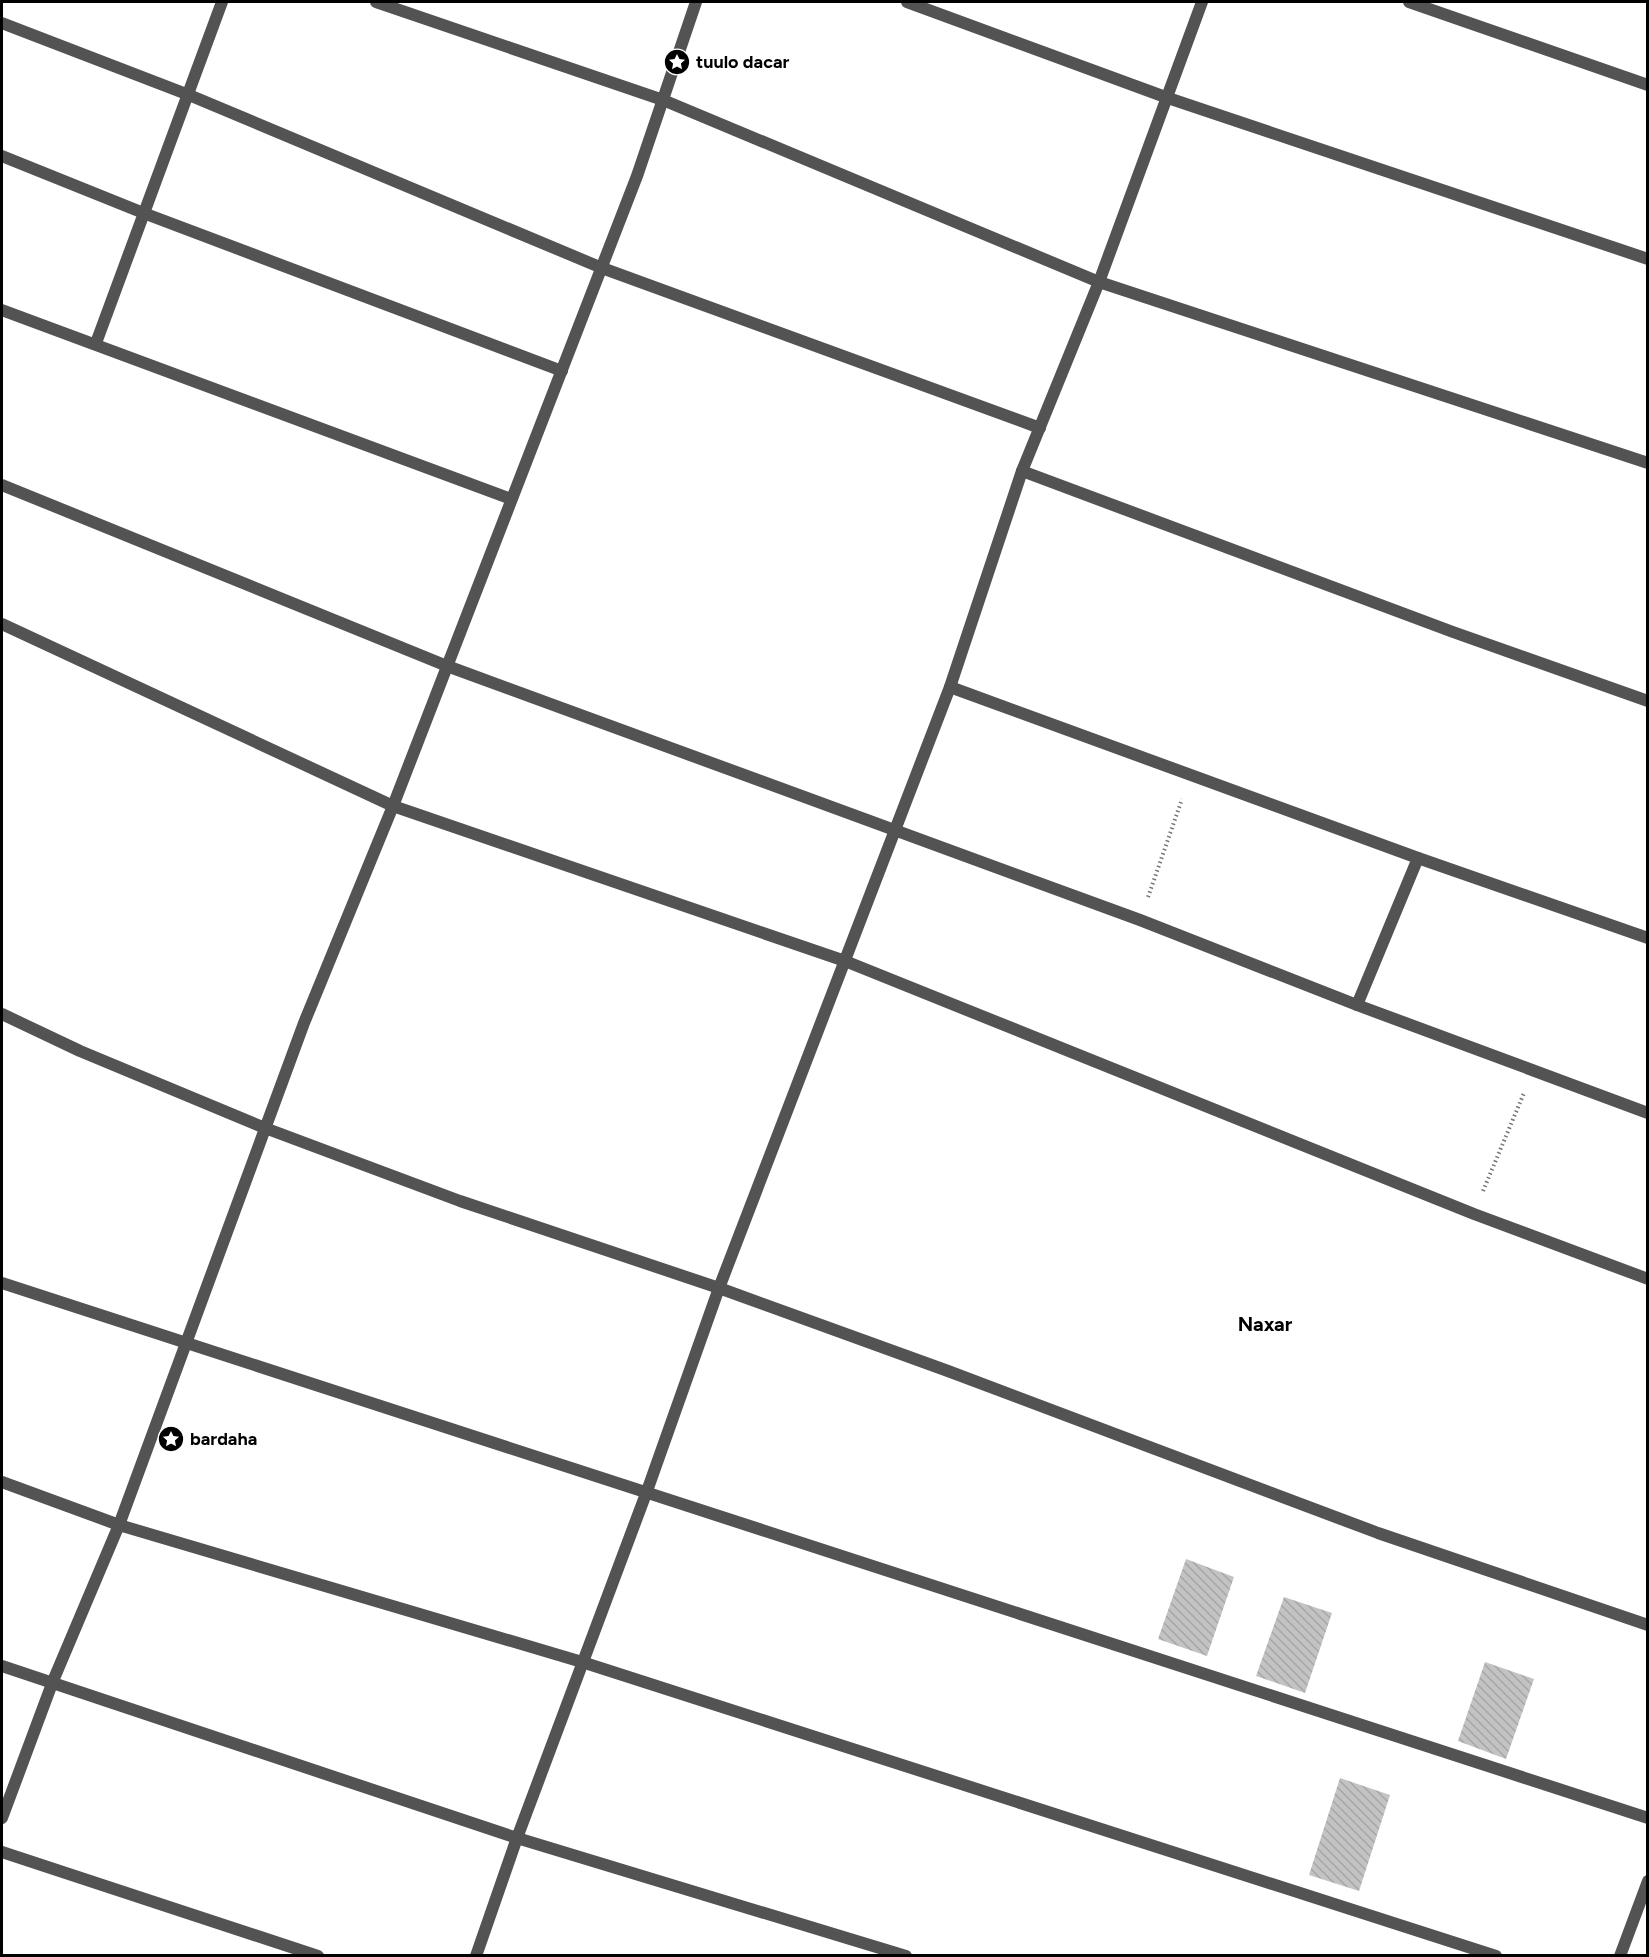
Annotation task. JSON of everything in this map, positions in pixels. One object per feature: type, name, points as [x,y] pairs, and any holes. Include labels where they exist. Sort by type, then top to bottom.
[{"type":"street","points":[[96,343],[146,214],[222,2]]},
{"type":"street","points":[[376,2],[663,100],[1099,282],[1647,463]]},
{"type":"street","points":[[2,1818],[54,1681],[119,1525],[265,1128],[602,268],[696,2]]},
{"type":"street","points":[[907,2],[1168,98],[1647,259]]},
{"type":"street","points":[[476,1956],[517,1838],[647,1491],[718,1288],[950,687],[1022,471],[1099,282],[1202,2]]},
{"type":"street","points":[[1409,2],[1647,85]]},
{"type":"street","points":[[2,23],[189,95],[602,268],[1040,428]]},
{"type":"street","points":[[2,156],[146,214],[562,371]]},
{"type":"street","points":[[2,310],[511,499]]},
{"type":"street","points":[[1022,471],[1453,632],[1647,701]]},
{"type":"street","points":[[2,485],[447,666],[1140,920],[1533,1072],[1647,1113]]},
{"type":"street","points":[[2,624],[393,806],[846,961],[1474,1214],[1647,1279]]},
{"type":"street","points":[[950,687],[1190,776],[1647,938]]},
{"type":"street","points":[[1357,1005],[1418,858]]},
{"type":"street","points":[[2,1014],[80,1051],[265,1128],[460,1201],[718,1288],[959,1375],[1378,1533],[1647,1625]]},
{"type":"street","points":[[2,1283],[1647,1818]]},
{"type":"street","points":[[2,1482],[119,1525],[582,1662],[1496,1956]]},
{"type":"street","points":[[2,1666],[54,1681],[517,1838],[906,1956]]},
{"type":"street","points":[[2,1852],[318,1956]]},
{"type":"street","points":[[1620,1956],[1647,1881]]},
{"type":"path","points":[[1140,920],[1190,776]]},
{"type":"path","points":[[1474,1214],[1533,1072]]},
{"type":"building","points":[[1186,1559],[1234,1577],[1207,1656],[1158,1639]]},
{"type":"building","points":[[1284,1597],[1332,1613],[1305,1693],[1256,1676]]},
{"type":"building","points":[[1485,1662],[1534,1679],[1506,1759],[1458,1741]]},
{"type":"building","points":[[1340,1778],[1390,1795],[1359,1891],[1309,1875]]},
{"type":"place","name":"tuulo dacar","points":[[677,62]]},
{"type":"place","name":"bardaha","points":[[171,1439]]},
{"type":"district","name":"Naxar","points":[[1265,1324]]}]
